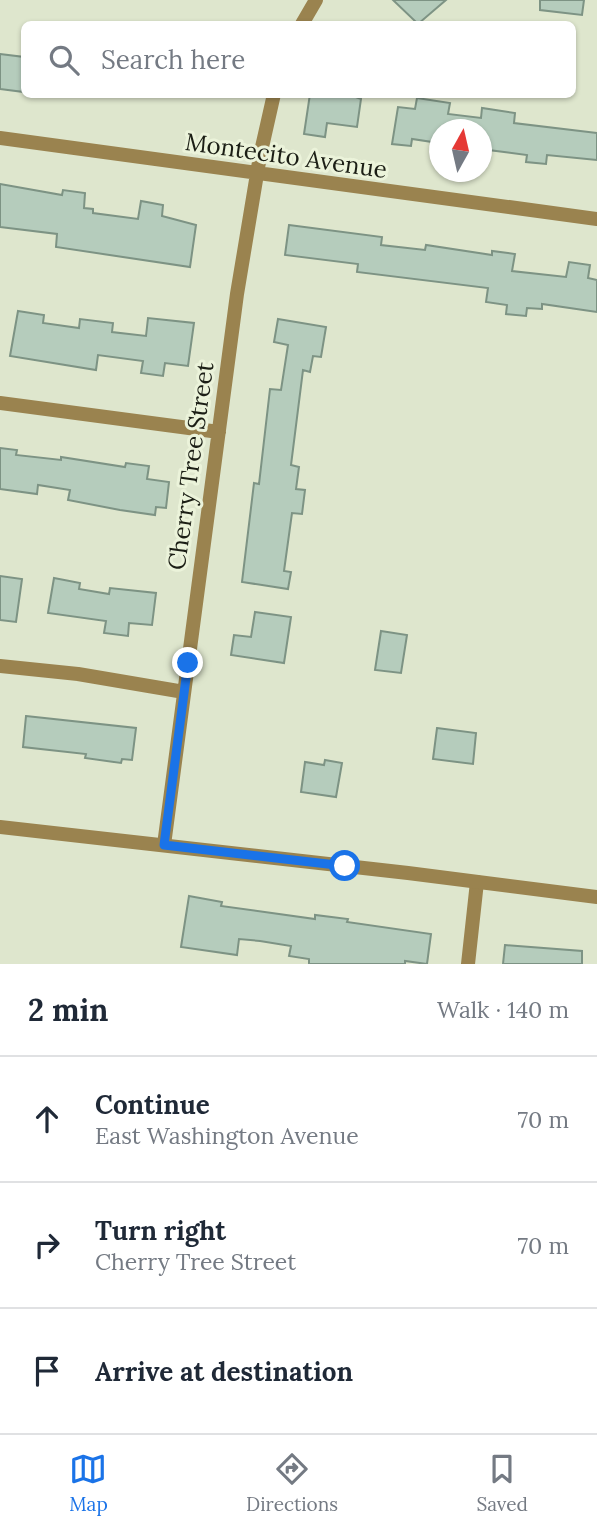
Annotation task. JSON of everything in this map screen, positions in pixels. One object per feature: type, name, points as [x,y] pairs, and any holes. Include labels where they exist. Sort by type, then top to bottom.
[{"type":"street","points":[[304,21],[316,0]]},
{"type":"street","name":"Cherry Tree Street","points":[[164,845],[256,176],[273,98]]},
{"type":"street","name":"Montecito Avenue","points":[[0,138],[256,176],[597,219]]},
{"type":"street","points":[[0,403],[219,432]]},
{"type":"street","points":[[0,666],[78,674],[184,692]]},
{"type":"street","points":[[0,827],[597,897]]},
{"type":"street","points":[[468,964],[477,882]]},
{"type":"building","points":[[393,0],[446,0],[422,21],[415,21]]},
{"type":"building","points":[[540,0],[584,0],[582,15],[540,10]]},
{"type":"building","points":[[0,54],[21,57],[21,92],[0,89]]},
{"type":"building","points":[[309,98],[361,99],[357,127],[327,123],[325,137],[304,134]]},
{"type":"building","points":[[417,98],[450,103],[448,114],[481,118],[482,108],[515,113],[514,123],[597,133],[597,160],[547,155],[546,164],[526,162],[527,155],[492,150],[492,119],[429,119],[429,142],[412,139],[411,146],[392,144],[398,107],[415,109]]},
{"type":"building","points":[[0,184],[62,195],[63,190],[85,193],[84,208],[93,209],[93,213],[138,219],[141,201],[163,205],[162,216],[196,225],[190,267],[56,247],[57,234],[0,227]]},
{"type":"building","points":[[289,225],[382,237],[381,245],[425,250],[426,245],[492,255],[492,251],[515,254],[512,271],[566,277],[569,262],[590,265],[588,278],[597,280],[597,312],[542,304],[542,309],[527,308],[526,316],[506,314],[507,305],[486,302],[488,288],[357,272],[358,264],[285,255]]},
{"type":"building","points":[[18,311],[44,315],[43,323],[79,328],[80,319],[113,323],[112,332],[146,336],[148,318],[194,323],[188,366],[165,363],[163,376],[141,373],[143,361],[98,355],[96,370],[10,356]]},
{"type":"building","points":[[278,319],[326,327],[321,357],[313,356],[310,372],[303,370],[291,465],[299,467],[296,489],[305,490],[302,514],[292,513],[284,571],[291,572],[288,589],[242,582],[254,483],[259,484],[270,389],[281,390],[288,345],[274,342]]},
{"type":"building","points":[[0,448],[17,450],[16,455],[61,460],[61,457],[125,467],[126,463],[149,466],[147,479],[169,482],[166,508],[156,507],[155,515],[120,510],[68,500],[70,490],[38,485],[37,494],[0,489]]},
{"type":"building","points":[[0,576],[22,579],[16,622],[0,620]]},
{"type":"building","points":[[54,578],[80,583],[79,589],[109,594],[110,588],[156,593],[152,625],[129,623],[128,636],[104,633],[106,621],[48,613]]},
{"type":"building","points":[[255,612],[291,617],[284,663],[231,655],[234,635],[251,637]]},
{"type":"building","points":[[381,631],[407,635],[401,673],[375,670]]},
{"type":"building","points":[[26,716],[136,728],[132,760],[122,759],[121,763],[85,758],[86,754],[23,747]]},
{"type":"building","points":[[437,728],[476,733],[473,764],[433,759]]},
{"type":"building","points":[[325,760],[342,763],[336,797],[301,792],[305,762],[324,765]]},
{"type":"building","points":[[189,896],[222,902],[221,906],[315,919],[315,915],[348,919],[347,922],[431,934],[427,964],[405,961],[405,964],[309,964],[309,959],[289,956],[291,946],[239,939],[237,955],[181,947]]},
{"type":"building","points":[[505,945],[582,951],[582,964],[503,964]]},
{"type":"route","points":[[188,663],[164,845],[345,866]]}]
